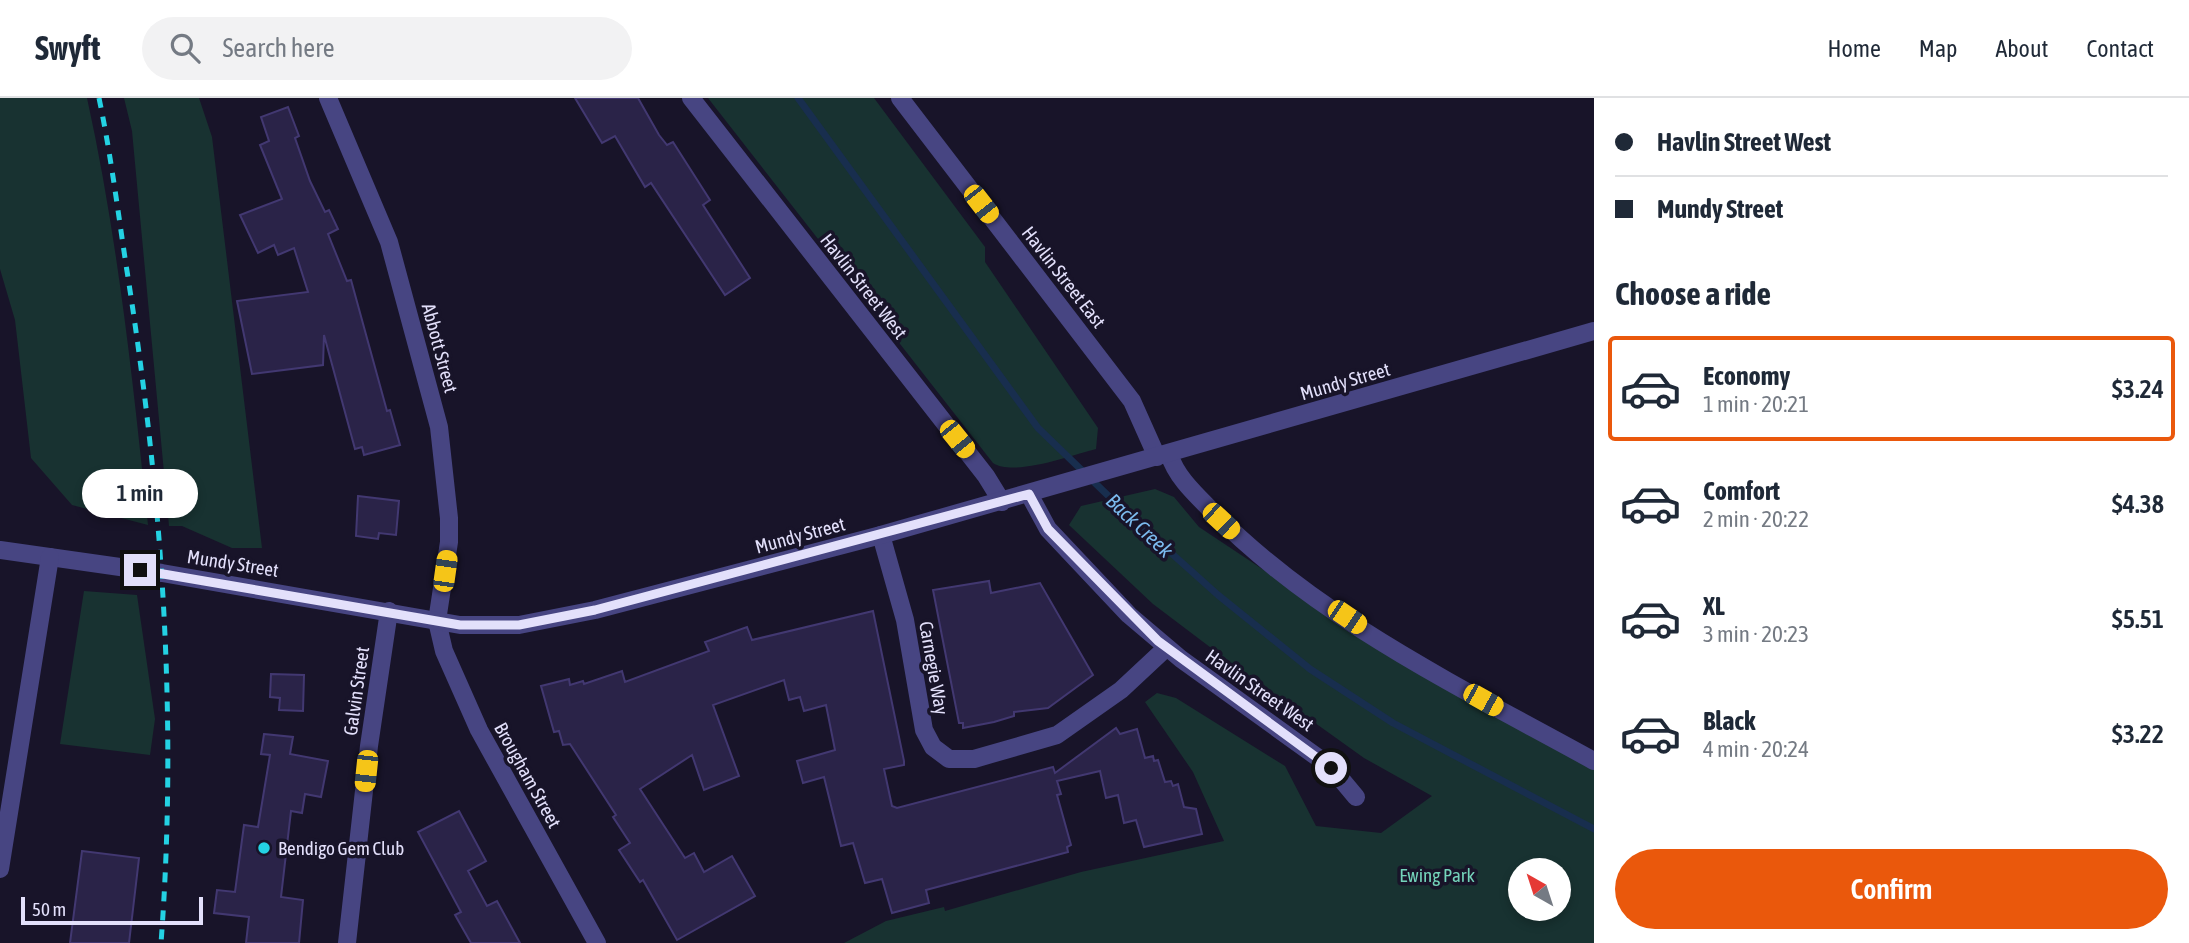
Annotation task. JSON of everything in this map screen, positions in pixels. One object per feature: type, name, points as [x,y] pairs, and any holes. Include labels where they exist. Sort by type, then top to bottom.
[{"type":"street","name":"Abbott Street","points":[[328,98],[389,242],[439,427],[447,484],[449,542],[437,621]]},
{"type":"street","name":"Havlin Street West","points":[[691,98],[993,484],[1002,502]]},
{"type":"street","name":"Havlin Street East","points":[[900,98],[1124,391],[1176,472],[1237,536],[1287,576],[1435,674],[1594,761]]},
{"type":"street","name":"Mundy Street","points":[[0,550],[389,611],[437,621],[488,626],[549,620],[1002,502],[1594,331]]},
{"type":"street","name":"Havlin Street West","points":[[1029,494],[1048,529],[1129,615],[1166,648],[1323,761],[1356,797]]},
{"type":"street","name":"Carnegie Way","points":[[881,535],[905,620],[924,730],[933,747],[949,759],[974,759],[1057,735],[1121,690],[1166,648]]},
{"type":"street","points":[[0,869],[50,557]]},
{"type":"street","name":"Galvin Street","points":[[347,943],[369,746],[389,611]]},
{"type":"street","name":"Brougham Street","points":[[437,621],[444,651],[479,730],[597,943]]},
{"type":"green space","points":[[0,98],[87,98],[116,257],[148,525],[72,505],[31,458],[15,320],[0,269]]},
{"type":"green space","points":[[124,98],[199,98],[212,137],[262,548],[232,548],[182,526],[169,526],[132,131]]},
{"type":"green space","points":[[708,98],[874,98],[985,247],[985,262],[1098,428],[1096,449],[1015,468],[993,463]]},
{"type":"green space","name":"Ewing Park","points":[[1155,489],[1174,497],[1199,527],[1411,668],[1594,769],[1594,943],[844,943],[886,921],[944,907],[945,911],[1081,872],[1224,841],[1193,772],[1145,702],[1157,693],[1176,698],[1285,766],[1316,826],[1381,833],[1432,796],[1364,758],[1231,663],[1153,604],[1069,525],[1081,506]]},
{"type":"green space","points":[[84,591],[137,595],[155,719],[150,755],[60,744]]},
{"type":"building","points":[[575,98],[638,98],[659,135],[667,145],[673,142],[710,200],[703,205],[750,278],[725,295],[651,183],[645,187],[615,136],[602,143]]},
{"type":"building","points":[[288,107],[299,136],[295,138],[310,181],[325,212],[329,210],[338,229],[328,234],[347,281],[351,280],[387,411],[390,410],[400,445],[364,455],[362,447],[355,449],[324,335],[323,365],[252,374],[237,301],[308,292],[294,248],[278,255],[274,245],[258,253],[240,215],[282,199],[260,145],[269,141],[261,117]]},
{"type":"building","points":[[358,496],[399,501],[396,535],[379,533],[378,539],[356,536]]},
{"type":"building","points":[[989,581],[991,593],[1040,583],[1093,675],[1048,708],[1014,712],[1014,716],[963,728],[963,723],[959,723],[933,590]]},
{"type":"building","points":[[873,611],[904,761],[904,765],[884,769],[892,806],[897,808],[1053,767],[1055,773],[1116,728],[1120,734],[1137,729],[1145,758],[1153,756],[1154,761],[1158,760],[1165,782],[1171,781],[1173,786],[1178,784],[1184,807],[1196,809],[1202,834],[1144,847],[1136,820],[1124,823],[1118,795],[1106,798],[1100,771],[1057,781],[1061,794],[1057,795],[1071,845],[1067,847],[1068,852],[926,890],[929,903],[892,913],[882,879],[865,883],[853,843],[841,846],[824,777],[803,783],[797,761],[835,750],[826,705],[804,711],[800,697],[789,700],[784,680],[713,705],[739,776],[704,790],[692,755],[640,789],[685,858],[694,853],[704,872],[732,856],[755,896],[677,940],[643,880],[640,882],[619,850],[630,843],[613,817],[616,815],[570,744],[563,745],[559,731],[554,732],[541,686],[569,679],[570,685],[583,681],[584,684],[622,671],[625,682],[709,651],[705,642],[747,627],[752,640]]},
{"type":"building","points":[[271,674],[304,675],[303,711],[279,710],[280,698],[270,697]]},
{"type":"building","points":[[264,734],[293,737],[290,754],[328,761],[321,797],[305,794],[302,813],[291,811],[281,897],[303,900],[299,943],[246,943],[249,917],[214,913],[217,890],[235,892],[244,825],[258,827],[270,755],[261,754]]},
{"type":"building","points":[[459,811],[486,861],[468,871],[487,906],[497,901],[520,943],[471,943],[455,915],[461,912],[418,832]]},
{"type":"building","points":[[82,851],[139,858],[129,943],[70,943]]},
{"type":"waterway","name":"Back Creek","points":[[798,98],[1038,428],[1123,510],[1218,595],[1310,669],[1393,723],[1594,829]]},
{"type":"railway","points":[[99,98],[139,354],[158,522],[167,690],[168,774],[161,943]]},
{"type":"place","name":"Bendigo Gem Club","points":[[264,848]]},
{"type":"route","points":[[140,570],[317,598],[460,625],[519,625],[595,610],[1029,494],[1037,514],[1048,529],[1129,615],[1181,659],[1331,768]]}]
